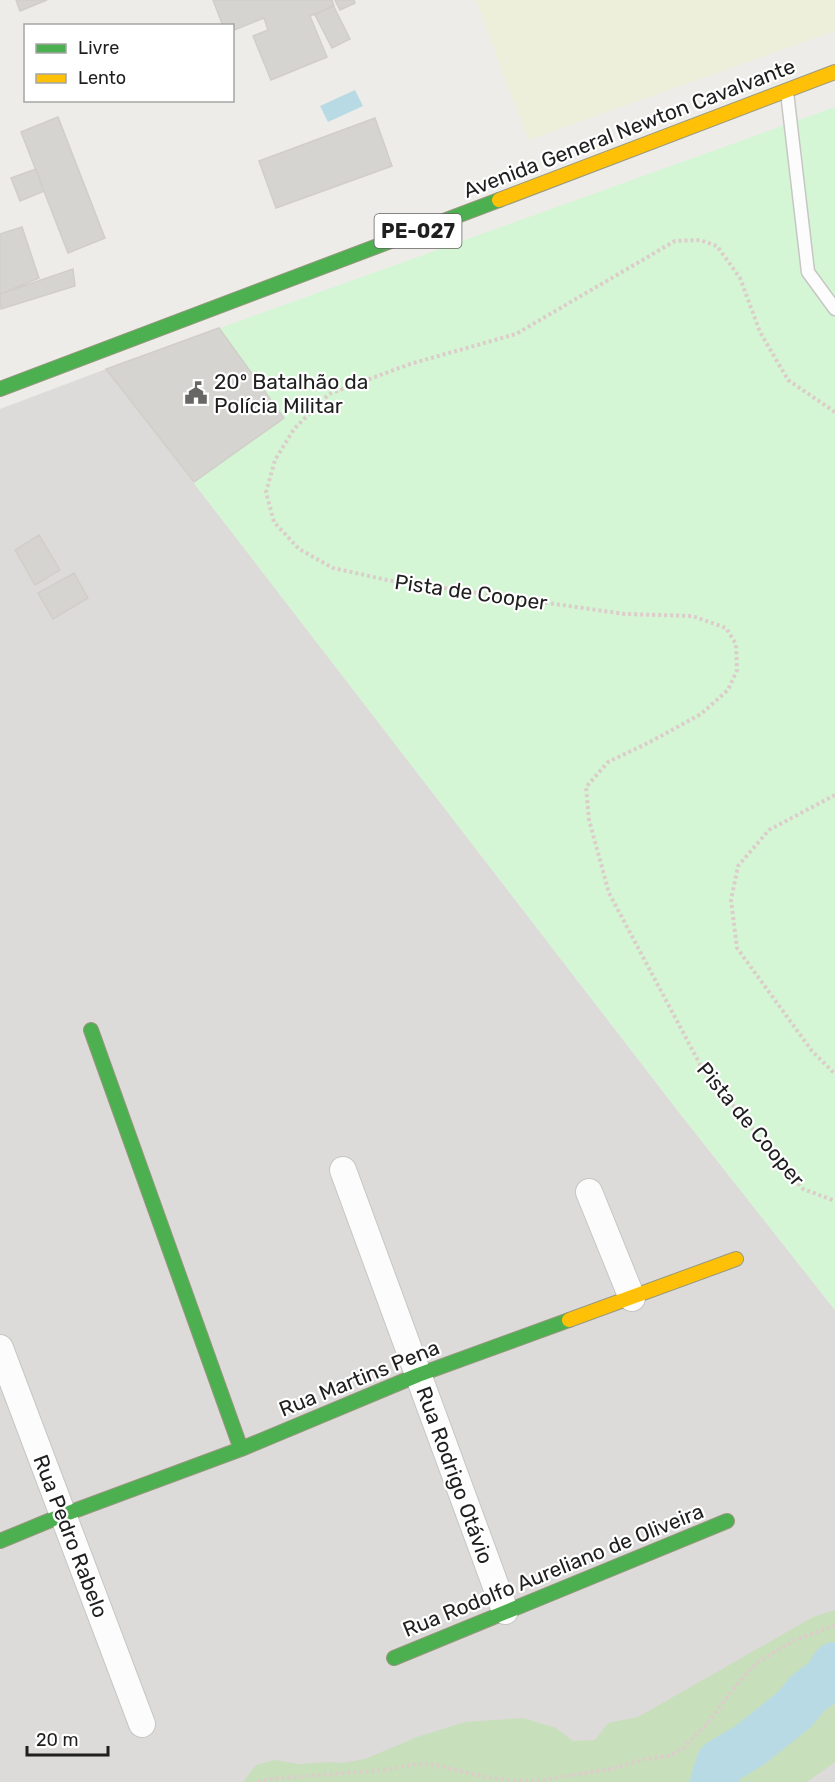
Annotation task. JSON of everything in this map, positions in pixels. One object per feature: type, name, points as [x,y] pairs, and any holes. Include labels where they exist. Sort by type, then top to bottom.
[{"type":"street","name":"Avenida General Newton Cavalvante","points":[[0,389],[835,72]]},
{"type":"street","points":[[91,1030],[240,1449]]},
{"type":"street","name":"Rua Rodrigo Otávio","points":[[343,1170],[505,1611]]},
{"type":"street","points":[[589,1192],[632,1298]]},
{"type":"street","name":"Rua Martins Pena","points":[[0,1541],[240,1449],[418,1376],[736,1258]]},
{"type":"street","name":"Rua Pedro Rabelo","points":[[0,1348],[142,1724]]},
{"type":"street","name":"Rua Rodolfo Aureliano de Oliveira","points":[[394,1658],[727,1521]]},
{"type":"lane","points":[[787,91],[808,273],[835,309]]},
{"type":"path","name":"Pista de Cooper","points":[[835,412],[788,380],[760,332],[740,278],[717,246],[700,240],[675,241],[516,334],[410,364],[329,394],[294,429],[275,460],[266,492],[274,522],[299,549],[333,568],[387,580],[625,614],[692,616],[726,628],[736,644],[737,670],[728,690],[701,714],[648,744],[608,762],[586,787],[589,820],[609,893],[703,1070],[803,1189],[835,1201]]},
{"type":"path","points":[[835,795],[769,830],[738,866],[731,900],[737,948],[806,1042],[835,1074]]},
{"type":"path","points":[[258,1782],[268,1779],[382,1770],[418,1764],[437,1765],[484,1777],[518,1781],[542,1780],[611,1769],[646,1759],[669,1756],[682,1749],[707,1724],[756,1663],[795,1640],[835,1625]]},
{"type":"shaded area","points":[[106,369],[678,1111],[835,1310],[835,1782],[0,1782],[0,409]]},
{"type":"green space","points":[[476,0],[835,0],[835,31],[528,140]]},
{"type":"green space","points":[[835,107],[835,1310],[678,1111],[106,369]]},
{"type":"green space","points":[[835,1610],[835,1762],[807,1782],[243,1782],[256,1765],[275,1760],[298,1764],[343,1763],[365,1759],[417,1737],[465,1722],[523,1718],[556,1728],[573,1741],[595,1740],[608,1723],[638,1717],[813,1617]]},
{"type":"water","points":[[355,90],[363,106],[328,122],[320,106]]},
{"type":"building","points":[[16,0],[47,0],[20,11]]},
{"type":"building","points":[[213,0],[332,0],[334,6],[310,16],[327,57],[271,80],[253,36],[268,30],[264,18],[234,30],[234,24],[222,24]]},
{"type":"building","points":[[335,0],[354,0],[355,3],[340,10]]},
{"type":"building","points":[[333,5],[350,39],[332,48],[315,15]]},
{"type":"building","points":[[58,117],[105,238],[68,253],[21,132]]},
{"type":"building","points":[[375,118],[392,166],[276,208],[259,161]]},
{"type":"building","points":[[36,169],[44,191],[20,201],[11,178]]},
{"type":"building","points":[[22,227],[39,278],[0,294],[0,234]]},
{"type":"building","points":[[73,269],[75,286],[1,309],[0,294]]},
{"type":"building","name":"20º Batalhão da Polícia Militar","points":[[219,328],[284,418],[194,482],[106,369]]},
{"type":"building","points":[[39,535],[60,570],[35,585],[15,550]]},
{"type":"building","points":[[74,573],[88,598],[53,619],[38,593]]},
{"type":"waterway","points":[[714,1782],[720,1763],[750,1745],[794,1710],[808,1693],[826,1680],[835,1666]]},
{"type":"traffic: fast","points":[[0,389],[499,200]]},
{"type":"traffic: fast","points":[[91,1030],[241,1449]]},
{"type":"traffic: fast","points":[[0,1541],[63,1515],[241,1449],[418,1375],[569,1320]]},
{"type":"traffic: fast","points":[[394,1658],[727,1521]]},
{"type":"traffic: slow","points":[[499,200],[835,72]]},
{"type":"traffic: slow","points":[[569,1320],[736,1259]]},
{"type":"place","name":"20º Batalhão da Polícia Militar","points":[[196,393]]}]
